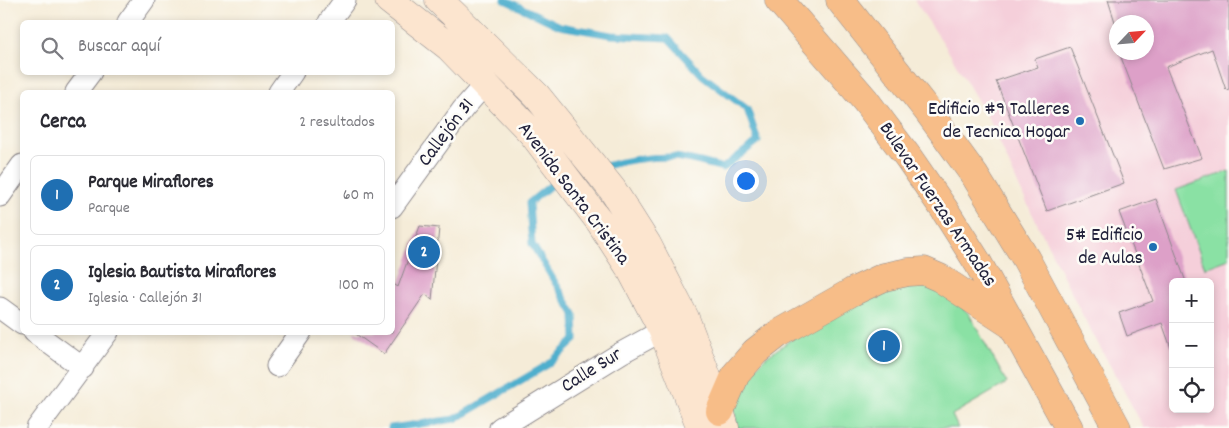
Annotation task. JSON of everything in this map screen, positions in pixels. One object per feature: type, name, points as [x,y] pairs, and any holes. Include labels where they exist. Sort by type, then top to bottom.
[{"type":"highway","name":"Bulevar Fuerzas Armadas","points":[[779,0],[865,100],[944,209],[1015,327],[1069,428]]},
{"type":"highway","points":[[840,0],[927,110],[975,176],[1026,259],[1117,428]]},
{"type":"highway","points":[[711,422],[736,374],[755,352],[778,334],[852,292],[884,278],[908,272],[924,271],[940,278],[1015,327]]},
{"type":"street","points":[[129,20],[144,0]]},
{"type":"street","points":[[330,20],[345,0]]},
{"type":"street","name":"Avenida Santa Cristina","points":[[389,0],[449,47],[532,134],[600,222],[631,270],[674,323]]},
{"type":"street","name":"Avenida Santa Cristina","points":[[439,0],[538,96],[612,190],[647,244],[711,422]]},
{"type":"street","points":[[78,90],[89,75]]},
{"type":"street","points":[[280,90],[291,75]]},
{"type":"street","name":"Callejón 31","points":[[395,203],[463,110],[485,84]]},
{"type":"street","points":[[0,196],[20,169]]},
{"type":"street","points":[[0,308],[20,323]]},
{"type":"street","name":"Calle Sur","points":[[500,428],[674,323]]},
{"type":"street","points":[[38,335],[83,368]]},
{"type":"street","points":[[37,428],[106,335]]},
{"type":"street","points":[[276,366],[299,335]]},
{"type":"shaded area","points":[[914,0],[1229,0],[1229,428],[1144,428],[1082,314],[1019,187],[991,123],[944,44]]},
{"type":"green space","points":[[1229,171],[1229,259],[1205,268],[1176,190]]},
{"type":"green space","points":[[926,284],[947,291],[969,314],[1007,383],[952,415],[958,428],[738,428],[734,409],[742,381],[765,358],[799,334],[875,293]]},
{"type":"building","points":[[1108,0],[1229,0],[1229,89],[1226,90],[1212,49],[1166,67],[1202,158],[1164,169],[1122,60],[1154,60],[1154,15],[1113,15]]},
{"type":"building","points":[[1070,47],[1124,183],[1047,211],[996,81],[1038,67],[1035,59]]},
{"type":"building","name":"5# Edificio de Aulas","points":[[1156,199],[1185,278],[1169,278],[1169,342],[1162,323],[1127,336],[1119,313],[1153,301],[1119,212]]},
{"type":"building","points":[[420,226],[439,228],[432,300],[425,294],[384,354],[357,335],[395,335],[395,285],[398,287]]},
{"type":"waterway","points":[[505,0],[560,26],[611,35],[668,38],[702,75],[747,109],[758,141],[723,168],[672,157],[637,159],[602,167]]},
{"type":"waterway","points":[[391,428],[455,419],[549,364],[575,340],[574,314],[532,244],[529,203],[551,185],[561,181]]},
{"type":"place","name":"Edificio #9 Talleres de Tecnica Hogar","points":[[1080,121]]},
{"type":"place","name":"5# Edificio de Aulas","points":[[1153,247]]},
{"type":"place","name":"Iglesia Bautista Miraflores","points":[[424,252]]},
{"type":"place","name":"Parque Miraflores","points":[[884,346]]}]
